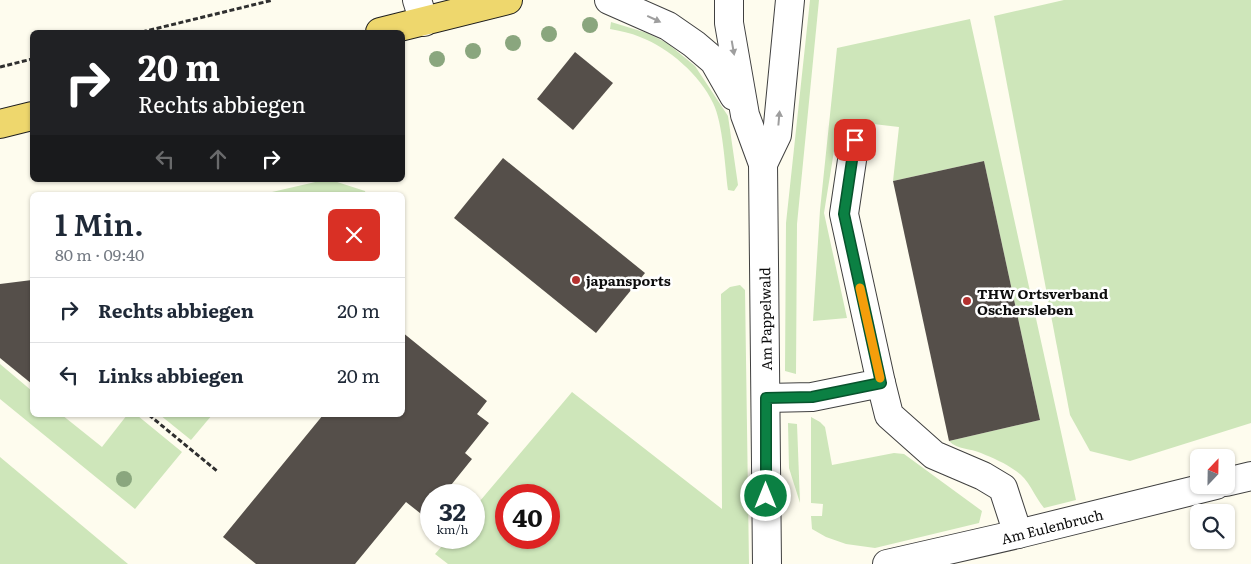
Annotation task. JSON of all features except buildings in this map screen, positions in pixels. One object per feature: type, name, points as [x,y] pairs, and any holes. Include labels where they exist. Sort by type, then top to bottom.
[{"type":"main road","points":[[384,30],[421,11],[508,0]]},
{"type":"main road","points":[[0,124],[30,116]]},
{"type":"street","points":[[609,0],[668,26],[714,61],[744,115]]},
{"type":"street","name":"Am Pappelwald","points":[[729,0],[729,22],[744,115],[763,164],[767,564]]},
{"type":"street","name":"Am Pappelwald","points":[[763,164],[777,135],[790,0]]},
{"type":"street","points":[[855,140],[844,214],[881,383],[890,415],[934,455],[983,476],[1003,488],[1018,534]]},
{"type":"street","points":[[766,398],[812,397],[881,383]]},
{"type":"street","points":[[1235,480],[1251,476]]},
{"type":"street","name":"Am Eulenbruch","points":[[887,564],[1190,491]]},
{"type":"path","points":[[150,30],[273,0]]},
{"type":"path","points":[[0,67],[30,60]]},
{"type":"path","points":[[151,417],[217,471]]},
{"type":"green space","points":[[810,0],[819,0],[797,224],[796,374],[785,371],[786,223]]},
{"type":"green space","points":[[1064,0],[1251,0],[1251,423],[1130,461],[1090,451],[1070,415],[994,16]]},
{"type":"green space","points":[[970,19],[1076,500],[1044,508],[1021,474],[977,451],[956,446],[949,441],[1040,420],[984,161],[893,181],[899,127],[839,120],[824,213],[847,318],[813,321],[820,210],[837,48]]},
{"type":"green space","points":[[611,22],[647,33],[667,43],[695,66],[728,116],[738,185],[734,191],[728,190],[721,133],[716,112],[713,103],[700,82],[662,48],[637,36],[610,29]]},
{"type":"green space","points":[[315,182],[337,182],[365,192],[272,192]]},
{"type":"green space","points":[[740,285],[745,290],[749,564],[448,564],[435,554],[439,549],[485,549],[485,495],[572,392],[722,509],[721,294],[730,287]]},
{"type":"green space","points":[[0,364],[30,389],[30,417],[64,417],[102,447],[125,417],[139,417],[182,452],[135,509],[0,399]]},
{"type":"green space","points":[[162,417],[210,417],[191,440]]},
{"type":"green space","points":[[811,417],[825,427],[832,465],[894,453],[904,454],[982,511],[979,523],[875,548],[846,544],[826,537],[812,529],[811,516],[822,516],[823,504],[811,503]]},
{"type":"green space","points":[[788,423],[797,424],[800,503],[789,468]]},
{"type":"green space","points":[[0,457],[128,564],[0,564]]},
{"type":"slow traffic","points":[[860,288],[880,378]]},
{"type":"place","name":"japansports","points":[[576,280]]},
{"type":"place","name":"THW Ortsverband Oschersleben","points":[[967,301]]},
{"type":"route","points":[[766,496],[766,398],[812,397],[881,383],[844,214],[855,140]]}]
